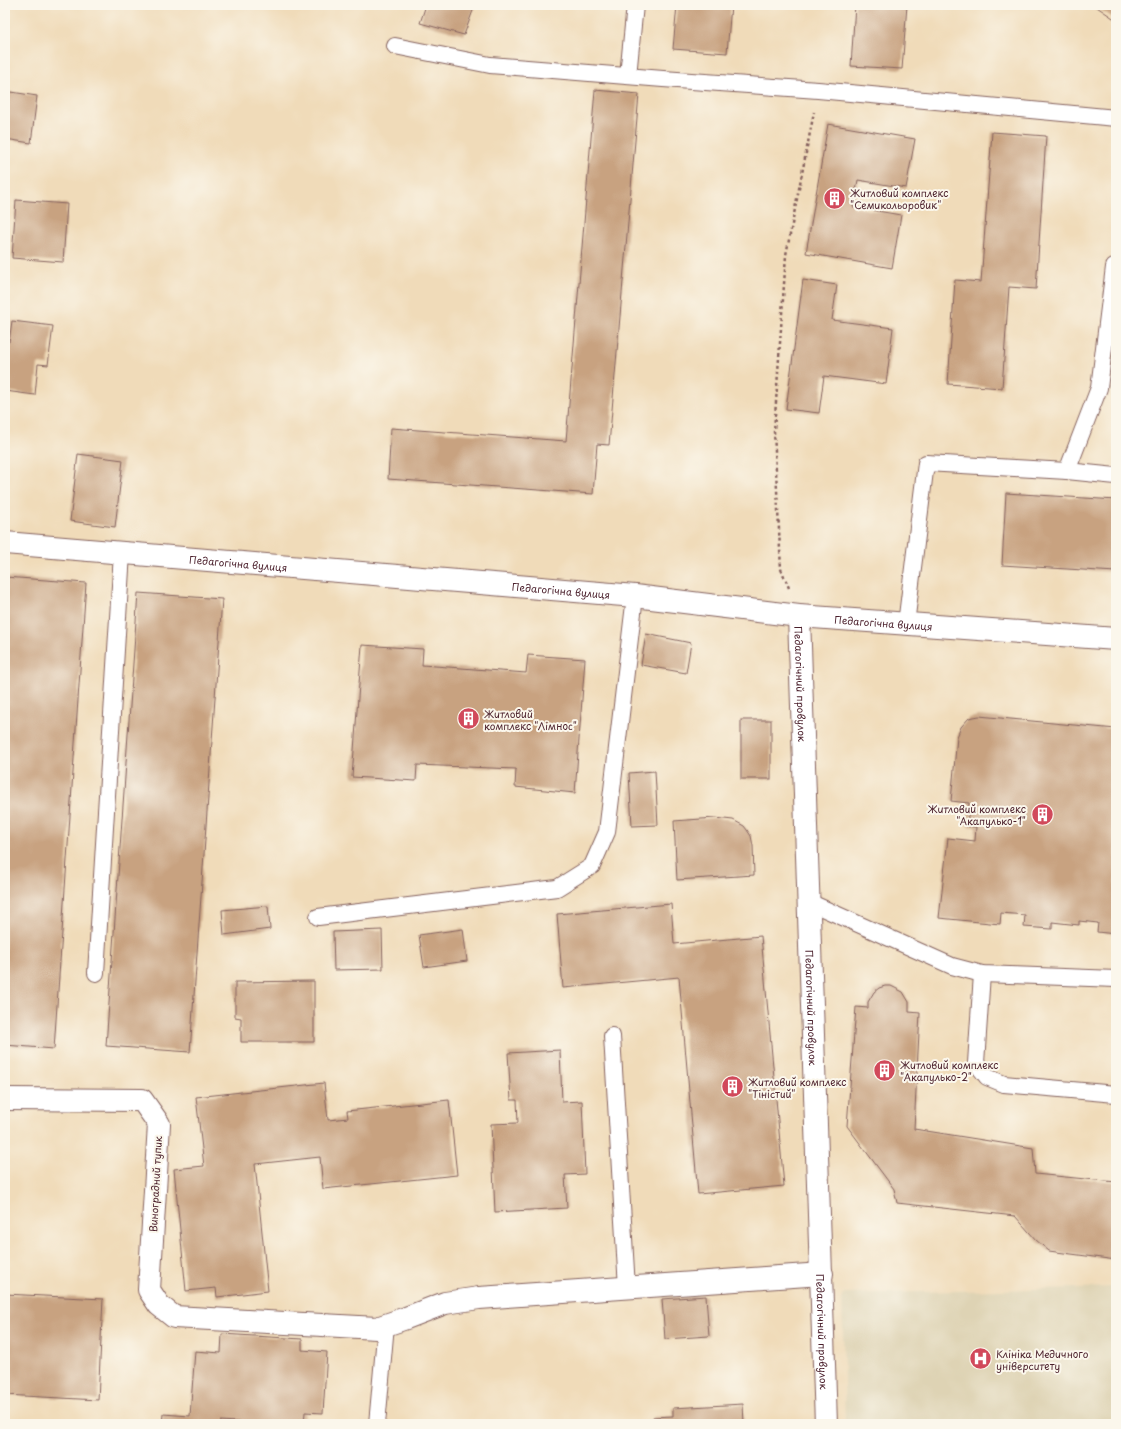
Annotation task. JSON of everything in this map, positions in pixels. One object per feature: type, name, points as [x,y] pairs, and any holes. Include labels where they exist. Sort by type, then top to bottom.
[{"type":"street","name":"Педагогічна вулиця","points":[[5,543],[635,596],[799,616],[1116,640]]},
{"type":"street","name":"Педагогічний провулок","points":[[799,616],[826,1424]]},
{"type":"street","name":"Виноградний тупик","points":[[5,1099],[142,1100],[159,1124],[149,1290],[159,1305],[174,1317],[377,1328],[386,1325]]},
{"type":"street","points":[[386,1325],[445,1302],[479,1298],[822,1274]]},
{"type":"lane","points":[[628,76],[635,5]]},
{"type":"lane","points":[[395,46],[490,65],[818,90],[1116,118]]},
{"type":"lane","points":[[1067,471],[1099,388],[1114,267],[1116,267]]},
{"type":"lane","points":[[906,624],[926,462],[1067,471],[1116,476]]},
{"type":"lane","points":[[96,973],[122,552]]},
{"type":"lane","points":[[318,917],[557,888],[592,866],[607,832],[635,596]]},
{"type":"lane","points":[[809,902],[952,966],[982,974],[1116,979]]},
{"type":"lane","points":[[982,974],[976,1063],[987,1077],[1004,1084],[1116,1094]]},
{"type":"lane","points":[[612,1036],[627,1288]]},
{"type":"lane","points":[[377,1424],[386,1325]]},
{"type":"path","points":[[799,616],[781,569],[774,430],[786,255],[818,90]]},
{"type":"shaded area","name":"Клініка Медичного університету","points":[[1116,1287],[1116,1424],[845,1424],[842,1294]]},
{"type":"building","points":[[426,5],[475,5],[464,35],[420,23]]},
{"type":"building","points":[[677,5],[731,5],[727,53],[673,49]]},
{"type":"building","points":[[855,5],[907,5],[902,69],[851,66]]},
{"type":"building","points":[[1094,5],[1116,5],[1116,20]]},
{"type":"building","points":[[595,90],[639,94],[609,445],[597,444],[593,494],[388,479],[391,428],[566,441]]},
{"type":"building","points":[[5,91],[37,96],[31,143],[5,139]]},
{"type":"building","name":"Житловий комплекс \"Семикольоровик\"","points":[[828,124],[915,139],[906,188],[858,180],[853,207],[901,215],[892,268],[806,253]]},
{"type":"building","points":[[992,132],[1046,136],[1036,289],[1009,287],[1002,388],[948,384],[955,280],[981,282]]},
{"type":"building","points":[[16,200],[67,204],[63,262],[12,258]]},
{"type":"building","points":[[803,280],[837,285],[832,320],[893,328],[886,384],[824,376],[819,413],[786,409]]},
{"type":"building","points":[[12,321],[53,326],[48,365],[38,364],[35,395],[5,391],[5,341],[9,342]]},
{"type":"building","points":[[78,454],[123,460],[115,527],[70,521]]},
{"type":"building","points":[[1006,493],[1116,500],[1116,572],[1002,565]]},
{"type":"building","points":[[5,577],[86,583],[54,1049],[5,1045]]},
{"type":"building","points":[[138,593],[222,599],[190,1052],[106,1046]]},
{"type":"building","points":[[646,634],[691,643],[686,673],[641,665]]},
{"type":"building","name":"Житловий комплекс \"Лімнос\"","points":[[362,645],[423,649],[422,665],[526,673],[528,655],[585,659],[575,793],[515,787],[516,769],[417,765],[416,781],[352,777]]},
{"type":"building","name":"Житловий комплекс \"Акапулько-1\"","points":[[979,716],[1116,729],[1116,934],[1097,932],[1098,923],[1079,921],[1079,925],[1052,922],[1052,929],[1024,927],[1025,915],[1001,913],[1000,924],[939,918],[948,838],[975,841],[976,827],[967,826],[969,803],[951,801],[957,737],[961,727],[969,718]]},
{"type":"building","points":[[741,720],[771,720],[771,779],[741,779]]},
{"type":"building","points":[[655,771],[658,825],[632,826],[629,773]]},
{"type":"building","points":[[715,818],[733,820],[744,826],[747,830],[751,836],[753,846],[754,875],[677,880],[674,821]]},
{"type":"building","name":"Житловий комплекс \"Тіністий\"","points":[[671,904],[674,944],[761,936],[784,1186],[698,1194],[679,977],[563,988],[557,914]]},
{"type":"building","points":[[268,906],[270,929],[224,935],[222,910]]},
{"type":"building","points":[[463,929],[467,961],[424,967],[419,935]]},
{"type":"building","points":[[382,930],[383,969],[334,970],[333,932]]},
{"type":"building","points":[[314,981],[314,1042],[241,1042],[241,1018],[235,1017],[235,982]]},
{"type":"building","name":"Житловий комплекс \"Акапулько-2\"","points":[[885,986],[891,986],[903,992],[909,1002],[909,1012],[920,1013],[914,1129],[1033,1148],[1035,1174],[1116,1182],[1116,1260],[1049,1251],[1036,1240],[1015,1216],[897,1203],[894,1189],[847,1126],[856,1007],[868,1008],[868,1002],[874,992]]},
{"type":"building","points":[[560,1050],[562,1102],[582,1101],[585,1174],[565,1175],[567,1208],[495,1212],[491,1124],[518,1123],[517,1100],[511,1100],[508,1053]]},
{"type":"building","points":[[324,1083],[328,1120],[348,1118],[347,1111],[449,1100],[457,1175],[323,1189],[320,1157],[255,1164],[268,1291],[217,1297],[216,1288],[186,1291],[174,1169],[204,1166],[196,1097]]},
{"type":"building","points":[[5,1294],[103,1299],[98,1400],[5,1395]]},
{"type":"building","points":[[706,1296],[709,1336],[665,1339],[662,1299]]},
{"type":"building","points":[[222,1334],[302,1339],[302,1350],[327,1352],[323,1413],[305,1412],[304,1424],[266,1424],[221,1421],[220,1424],[162,1424],[163,1414],[190,1416],[195,1351],[221,1353]]},
{"type":"building","points":[[743,1404],[744,1424],[653,1424],[653,1417],[673,1416],[673,1408]]},
{"type":"place","name":"Житловий комплекс \"Семикольоровик\"","points":[[835,198]]},
{"type":"place","name":"Житловий комплекс \"Лімнос\"","points":[[468,719]]},
{"type":"place","name":"Житловий комплекс \"Акапулько-1\"","points":[[1042,814]]},
{"type":"place","name":"Житловий комплекс \"Акапулько-2\"","points":[[884,1070]]},
{"type":"place","name":"Житловий комплекс \"Тіністий\"","points":[[732,1087]]},
{"type":"place","name":"Клініка Медичного університету","points":[[980,1359]]}]
